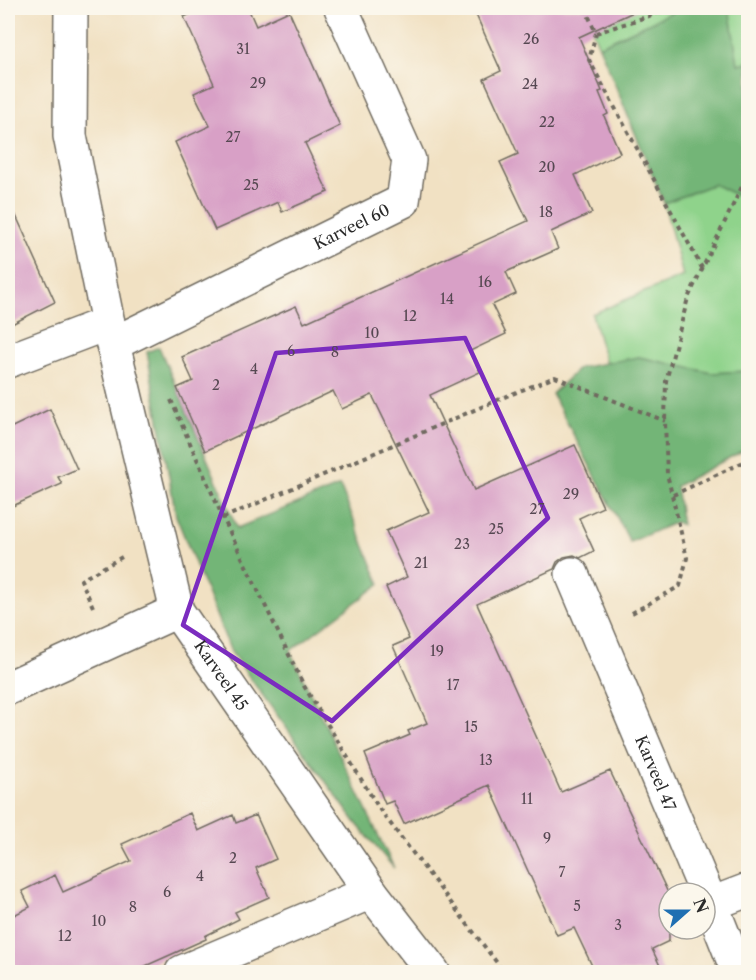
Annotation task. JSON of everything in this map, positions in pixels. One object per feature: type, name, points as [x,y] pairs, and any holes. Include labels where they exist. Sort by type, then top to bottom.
[{"type":"street","points":[[8,688],[177,611],[110,334],[70,136],[71,8]]},
{"type":"street","name":"Karveel 60","points":[[110,334],[402,201],[409,160],[341,8]]},
{"type":"street","points":[[8,361],[110,334]]},
{"type":"street","name":"Karveel 47","points":[[572,573],[701,881]]},
{"type":"street","name":"Karveel 45","points":[[177,611],[371,891],[433,972]]},
{"type":"street","points":[[717,902],[748,890]]},
{"type":"street","points":[[182,972],[371,891]]},
{"type":"street","name":"Karveel 47","points":[[717,919],[738,972]]},
{"type":"path","points":[[585,8],[596,33],[588,60],[702,269]]},
{"type":"path","points":[[596,33],[674,8]]},
{"type":"path","points":[[741,8],[748,28]]},
{"type":"path","points":[[596,630],[645,607],[680,586],[687,558],[667,474],[666,381],[688,298],[748,174]]},
{"type":"path","points":[[223,518],[555,377],[665,421]]},
{"type":"path","points":[[168,393],[223,518],[304,686],[380,810],[504,972]]},
{"type":"path","points":[[673,495],[748,460]]},
{"type":"highlighted area","points":[[465,338],[548,518],[332,721],[183,625],[276,353]]},
{"type":"green space","points":[[583,8],[681,8],[599,46]]},
{"type":"green space","points":[[681,8],[729,8],[738,64],[748,62],[748,201],[714,184],[664,203],[599,46]]},
{"type":"green space","points":[[729,8],[748,8],[748,62],[738,65]]},
{"type":"green space","points":[[714,184],[748,201],[748,371],[712,373],[639,357],[606,364],[592,314],[683,276],[664,203]]},
{"type":"green space","points":[[159,347],[237,528],[340,486],[380,584],[290,651],[394,868],[356,823],[231,652],[176,516],[147,352]]},
{"type":"green space","points":[[639,357],[712,373],[748,371],[748,448],[676,486],[682,525],[676,522],[630,542],[552,394],[579,368]]},
{"type":"building","points":[[204,8],[248,8],[256,26],[289,11],[340,126],[305,143],[328,192],[282,212],[278,202],[215,230],[175,142],[210,126],[194,93],[214,84],[184,17]]},
{"type":"building","points":[[473,8],[642,8],[579,37],[602,91],[599,92],[608,114],[604,116],[620,153],[575,175],[592,213],[551,232],[558,249],[506,272],[516,294],[492,305],[506,334],[470,351],[480,372],[430,395],[474,490],[575,445],[603,507],[579,518],[594,551],[580,558],[574,555],[564,557],[557,562],[554,569],[477,604],[561,792],[610,771],[662,881],[657,881],[657,941],[669,941],[652,949],[663,972],[595,972],[574,928],[557,935],[489,785],[404,824],[393,801],[385,804],[365,754],[410,735],[408,731],[427,723],[393,646],[409,639],[386,587],[407,577],[386,531],[429,512],[372,395],[342,409],[333,391],[205,451],[177,388],[193,381],[182,357],[296,306],[304,323],[528,221],[500,162],[518,154],[484,79],[501,71]]},
{"type":"building","points":[[8,198],[55,302],[8,326]]},
{"type":"building","points":[[50,409],[77,469],[58,477],[62,484],[8,508],[8,429]]},
{"type":"building","points":[[190,813],[198,831],[233,815],[236,823],[256,815],[276,859],[256,868],[269,897],[235,912],[239,919],[205,936],[206,939],[132,972],[18,972],[8,951],[8,918],[30,907],[22,891],[55,875],[63,892],[131,861],[122,844]]}]
